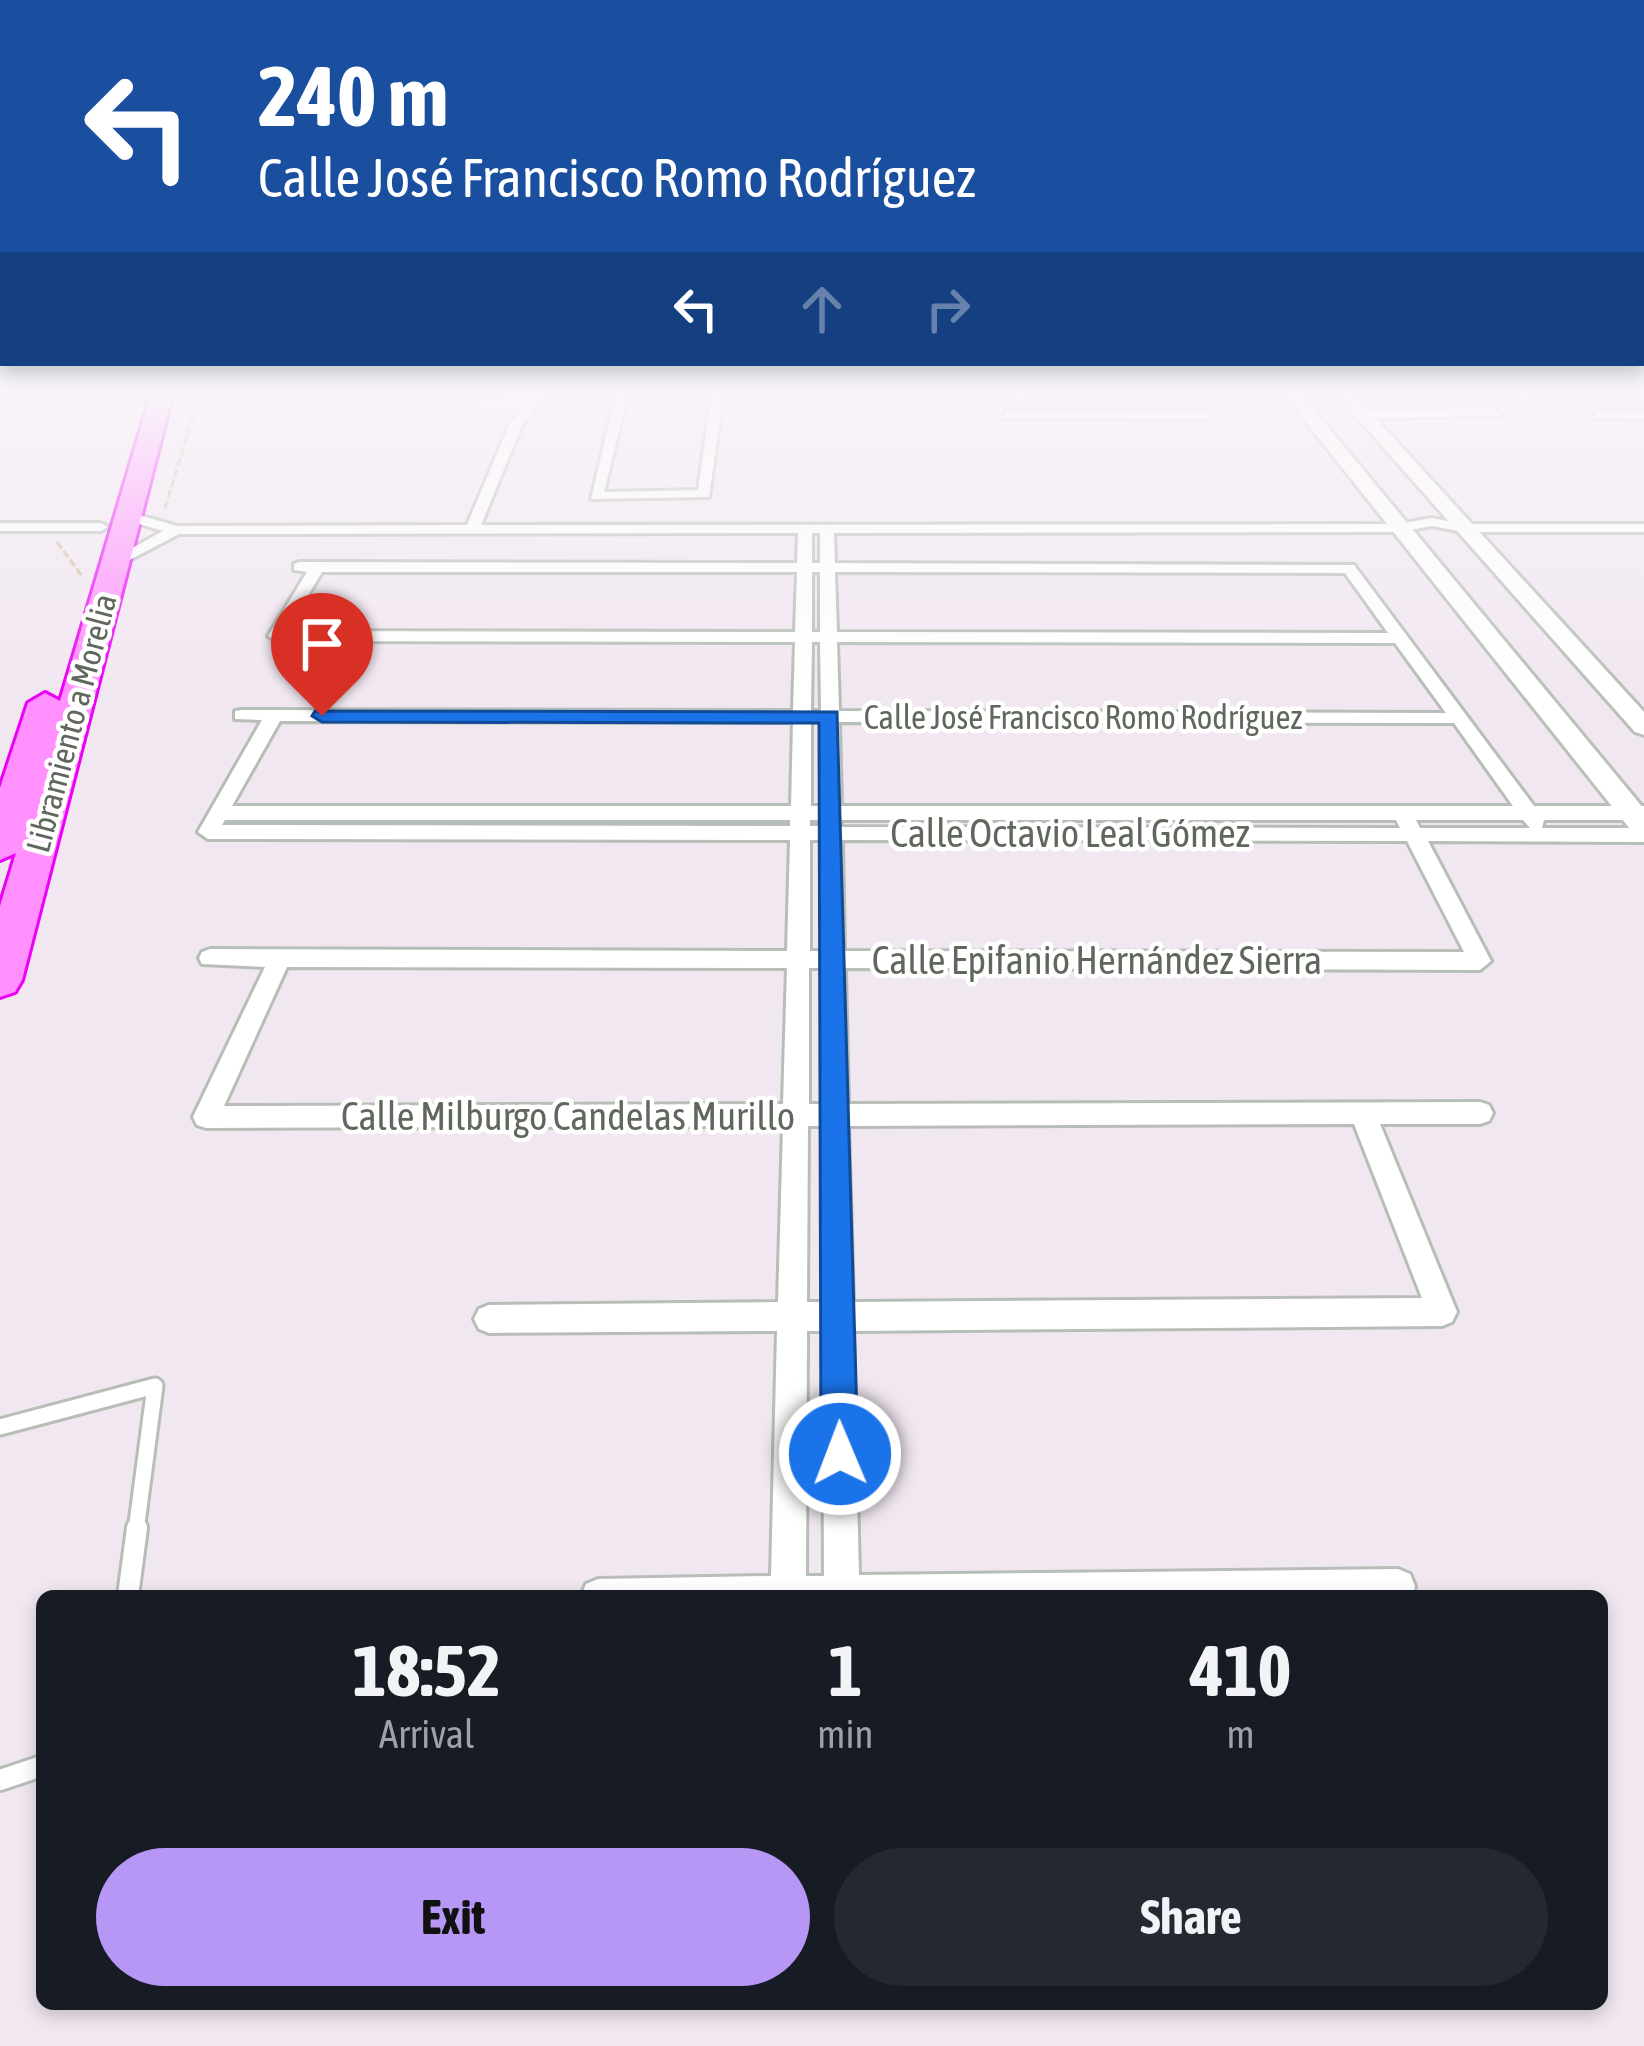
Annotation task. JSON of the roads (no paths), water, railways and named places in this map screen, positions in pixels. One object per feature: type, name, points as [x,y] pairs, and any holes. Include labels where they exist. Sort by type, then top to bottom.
[{"type":"highway","name":"Libramiento a Morelia","points":[[0,847],[84,578],[141,524],[141,492]]},
{"type":"highway","name":"Libramiento a Morelia","points":[[0,980],[115,562],[141,524],[146,492]]},
{"type":"street","points":[[472,530],[487,492]]},
{"type":"street","points":[[597,492],[596,496],[704,492]]},
{"type":"street","points":[[1371,492],[1641,822]]},
{"type":"street","points":[[1432,492],[1644,727]]},
{"type":"street","points":[[115,562],[141,524]]},
{"type":"street","points":[[0,527],[1400,528],[1432,535],[1463,527],[1644,528]]},
{"type":"street","points":[[816,529],[816,637],[830,717],[842,1590]]},
{"type":"street","points":[[1400,638],[276,636],[308,567],[1349,568],[1545,834]]},
{"type":"street","points":[[788,1590],[802,716],[816,637]]},
{"type":"street","name":"Calle José Francisco Romo Rodríguez","points":[[241,715],[1459,718]]},
{"type":"street","name":"Calle Octavio Leal Gómez","points":[[274,715],[213,822],[1408,824],[1545,834],[1641,822]]},
{"type":"street","name":"Calle Octavio Leal Gómez","points":[[1408,824],[1530,814],[1641,822]]},
{"type":"street","name":"Calle Epifanio Hernández Sierra","points":[[210,958],[1480,961],[1408,824]]},
{"type":"street","name":"Calle Milburgo Candelas Murillo","points":[[280,958],[206,1117],[1480,1113]]},
{"type":"street","points":[[489,1319],[1442,1312],[1363,1114]]},
{"type":"lane","points":[[0,1427],[155,1386],[129,1590]]},
{"type":"lane","points":[[0,1780],[36,1768]]}]
